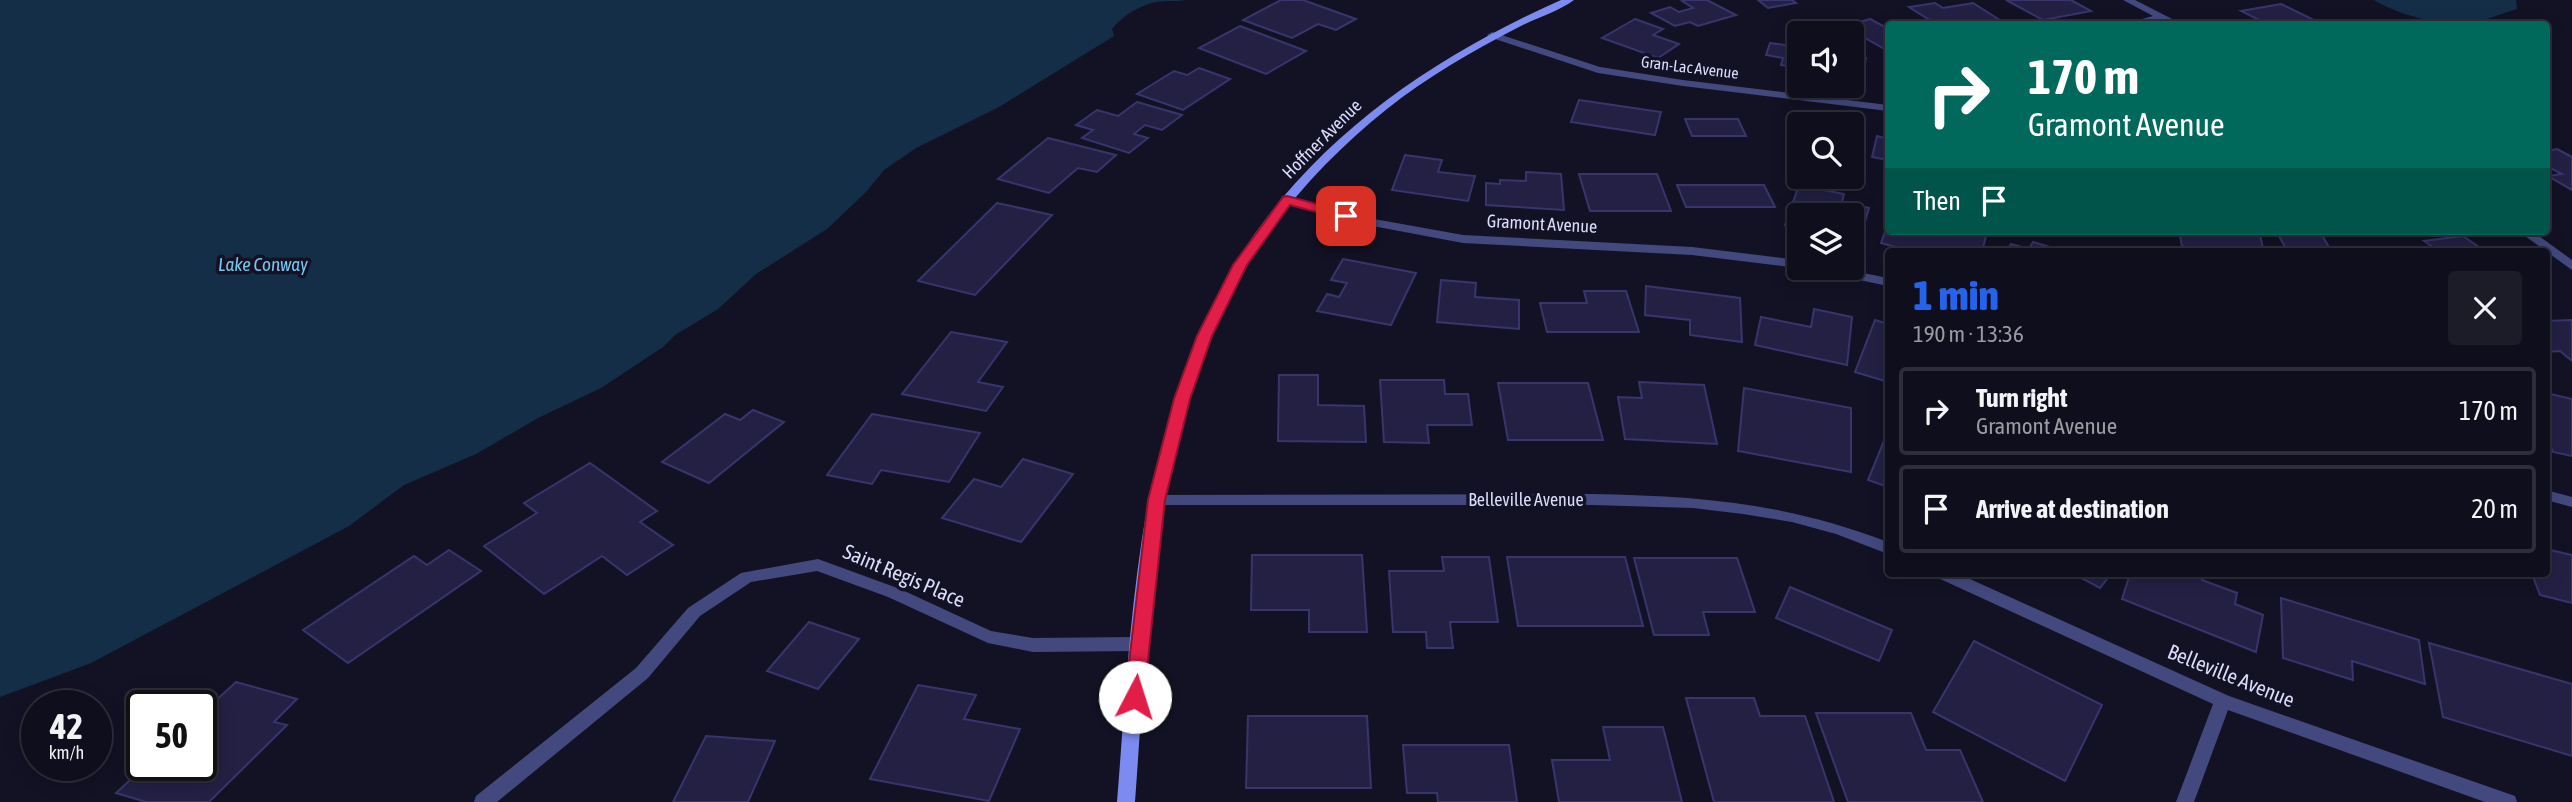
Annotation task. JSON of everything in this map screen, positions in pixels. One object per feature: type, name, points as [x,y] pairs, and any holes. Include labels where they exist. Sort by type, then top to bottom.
[{"type":"main road","name":"Hoffner Avenue","points":[[1126,802],[1139,644],[1156,500],[1182,399],[1205,336],[1240,265],[1287,200],[1328,156],[1384,105],[1426,74],[1492,35],[1569,0]]},
{"type":"street","points":[[2128,0],[2170,21]]},
{"type":"street","points":[[2146,21],[2161,17]]},
{"type":"street","name":"Gran-Lac Avenue","points":[[1492,35],[1598,70],[1885,108]]},
{"type":"street","name":"Gramont Avenue","points":[[1287,200],[1362,220],[1463,239],[1692,251],[1787,263]]},
{"type":"street","points":[[2529,235],[2547,248]]},
{"type":"street","points":[[2550,250],[2572,266]]},
{"type":"street","points":[[1864,277],[1885,281]]},
{"type":"street","points":[[2550,496],[2572,502]]},
{"type":"street","name":"Belleville Avenue","points":[[1156,500],[1636,500],[1755,508],[1848,530],[1885,547]]},
{"type":"street","name":"Saint Regis Place","points":[[483,802],[642,673],[694,612],[747,577],[818,565],[894,593],[988,637],[1032,646],[1139,644]]},
{"type":"street","name":"Belleville Avenue","points":[[1951,577],[2223,701],[2508,802]]},
{"type":"street","points":[[2185,802],[2223,701]]},
{"type":"water","name":"Lake Conway","points":[[0,0],[1185,0],[1150,3],[1138,8],[1112,29],[1114,36],[999,107],[916,148],[884,170],[866,192],[827,229],[756,274],[718,309],[675,335],[663,347],[601,388],[538,418],[476,454],[404,485],[349,526],[91,663],[0,697]]},
{"type":"water","points":[[2374,0],[2516,0],[2517,9],[2478,21],[2436,21],[2385,6]]},
{"type":"building","points":[[1281,0],[1303,0],[1356,19],[1336,30],[1318,24],[1292,38],[1243,20]]},
{"type":"building","points":[[1707,0],[1736,15],[1698,26],[1690,22],[1675,26],[1651,13],[1670,7],[1679,12],[1693,8],[1682,1]]},
{"type":"building","points":[[1758,0],[1792,0],[1796,3],[1768,8]]},
{"type":"building","points":[[2006,0],[2071,0],[2091,11],[2043,20]]},
{"type":"building","points":[[1935,3],[1943,8],[1973,3],[2001,21],[1931,21],[1909,7]]},
{"type":"building","points":[[2281,4],[2316,21],[2261,21],[2241,11]]},
{"type":"building","points":[[1635,19],[1663,29],[1653,35],[1679,44],[1658,58],[1602,38]]},
{"type":"building","points":[[1870,19],[1885,26],[1885,49],[1864,37],[1863,21]]},
{"type":"building","points":[[1240,26],[1306,51],[1266,74],[1199,48]]},
{"type":"building","points":[[1770,43],[1787,45],[1787,66],[1781,65],[1783,58],[1766,55]]},
{"type":"building","points":[[1199,68],[1230,79],[1183,110],[1137,94],[1174,71],[1187,75]]},
{"type":"building","points":[[1579,100],[1661,112],[1655,135],[1571,122]]},
{"type":"building","points":[[1137,102],[1182,115],[1162,130],[1145,125],[1134,134],[1148,138],[1129,153],[1082,138],[1093,130],[1076,125],[1097,110],[1118,116]]},
{"type":"building","points":[[1685,119],[1738,119],[1746,136],[1692,136]]},
{"type":"building","points":[[1877,136],[1885,138],[1885,159],[1872,157]]},
{"type":"building","points":[[1048,138],[1116,155],[1097,172],[1078,168],[1049,193],[998,179]]},
{"type":"building","points":[[2557,149],[2572,157],[2572,190],[2550,177],[2562,174],[2550,168],[2550,150]]},
{"type":"building","points":[[1405,155],[1442,160],[1438,172],[1475,176],[1468,201],[1392,190]]},
{"type":"building","points":[[1526,172],[1561,174],[1564,210],[1486,205],[1486,183],[1500,184],[1500,180],[1526,181]]},
{"type":"building","points":[[1579,174],[1657,174],[1671,211],[1590,211]]},
{"type":"building","points":[[1677,185],[1764,185],[1775,207],[1686,207]]},
{"type":"building","points":[[1798,189],[1819,189],[1844,194],[1842,202],[1846,203],[1793,203]]},
{"type":"building","points":[[997,203],[1052,215],[975,295],[918,281]]},
{"type":"building","points":[[1864,207],[1869,208],[1864,226]]},
{"type":"building","points":[[1885,232],[1885,235],[1986,235],[1983,248],[1900,248],[1881,243]]},
{"type":"building","points":[[2180,235],[2260,235],[2263,248],[2189,248],[2182,246]]},
{"type":"building","points":[[2278,235],[2322,235],[2330,248],[2286,248]]},
{"type":"building","points":[[2463,236],[2480,248],[2434,248],[2424,241]]},
{"type":"building","points":[[2033,242],[2053,248],[2030,248]]},
{"type":"building","points":[[2011,244],[2025,248],[2008,248]]},
{"type":"building","points":[[1343,259],[1416,273],[1391,325],[1317,311],[1327,294],[1339,297],[1347,283],[1331,280]]},
{"type":"building","points":[[1441,280],[1476,283],[1475,297],[1519,300],[1519,329],[1437,322]]},
{"type":"building","points":[[1646,286],[1740,298],[1742,342],[1690,335],[1690,320],[1645,315]]},
{"type":"building","points":[[1584,291],[1626,291],[1639,332],[1547,332],[1540,303],[1587,303]]},
{"type":"building","points":[[1814,309],[1852,317],[1847,365],[1755,345],[1761,317],[1811,327]]},
{"type":"building","points":[[1875,320],[1885,323],[1885,381],[1855,372]]},
{"type":"building","points":[[2572,320],[2572,361],[2560,351],[2550,352],[2550,321]]},
{"type":"building","points":[[951,332],[1007,342],[978,382],[1003,387],[986,411],[902,394]]},
{"type":"building","points":[[1279,375],[1318,375],[1318,405],[1364,406],[1366,442],[1278,441]]},
{"type":"building","points":[[1380,380],[1444,380],[1445,394],[1468,394],[1472,425],[1427,425],[1429,443],[1384,442]]},
{"type":"building","points":[[1639,382],[1704,385],[1717,444],[1625,439],[1618,397],[1642,398]]},
{"type":"building","points":[[1498,383],[1588,383],[1603,440],[1508,440]]},
{"type":"building","points":[[1744,388],[1851,408],[1851,472],[1738,451]]},
{"type":"building","points":[[2550,394],[2572,399],[2572,456],[2553,452],[2550,445]]},
{"type":"building","points":[[753,410],[784,422],[709,483],[662,462],[725,414],[740,420]]},
{"type":"building","points":[[872,414],[980,433],[949,482],[881,470],[872,484],[827,475]]},
{"type":"building","points":[[1885,438],[1885,486],[1868,480]]},
{"type":"building","points":[[1023,459],[1073,474],[1021,542],[942,518],[974,479],[1001,487]]},
{"type":"building","points":[[590,463],[657,511],[640,522],[673,545],[627,575],[602,556],[544,594],[484,546],[537,513],[524,503]]},
{"type":"building","points":[[449,550],[481,571],[348,663],[303,630],[414,556],[427,565]]},
{"type":"building","points":[[2550,550],[2572,555],[2572,603],[2540,595],[2533,577],[2550,577]]},
{"type":"building","points":[[1252,555],[1362,555],[1367,632],[1309,632],[1309,610],[1251,610]]},
{"type":"building","points":[[1442,557],[1489,557],[1498,622],[1450,622],[1453,648],[1427,648],[1426,632],[1393,632],[1389,571],[1444,571]]},
{"type":"building","points":[[1507,557],[1625,557],[1643,626],[1518,626]]},
{"type":"building","points":[[1634,558],[1737,558],[1755,612],[1703,612],[1709,635],[1654,635]]},
{"type":"building","points":[[2080,577],[2109,577],[2100,588]]},
{"type":"building","points":[[2129,577],[2202,577],[2202,580],[2237,593],[2235,604],[2263,615],[2256,652],[2122,599]]},
{"type":"building","points":[[1790,587],[1892,630],[1879,661],[1776,618]]},
{"type":"building","points":[[2281,598],[2419,640],[2425,684],[2352,661],[2353,680],[2283,658]]},
{"type":"building","points":[[809,622],[859,639],[818,689],[767,671]]},
{"type":"building","points":[[1974,641],[2102,705],[2065,781],[1933,712]]},
{"type":"building","points":[[2429,643],[2572,684],[2572,756],[2443,717]]},
{"type":"building","points":[[236,682],[297,699],[274,722],[287,725],[209,802],[146,802],[116,793],[129,781],[217,781],[217,699]]},
{"type":"building","points":[[918,685],[976,695],[964,719],[1020,729],[989,801],[870,779]]},
{"type":"building","points":[[1686,698],[1754,698],[1760,716],[1805,716],[1834,802],[1714,802]]},
{"type":"building","points":[[1816,713],[1911,713],[1926,750],[1960,750],[1983,802],[1848,802]]},
{"type":"building","points":[[1248,716],[1367,716],[1371,788],[1246,788]]},
{"type":"building","points":[[1603,727],[1663,727],[1682,802],[1559,802],[1552,760],[1610,760]]},
{"type":"building","points":[[706,736],[775,741],[748,802],[673,802]]},
{"type":"building","points":[[1403,745],[1509,745],[1517,802],[1438,802],[1437,793],[1407,793]]},
{"type":"route","points":[[1135,697],[1156,500],[1182,399],[1205,336],[1240,265],[1287,200],[1346,216]]}]
